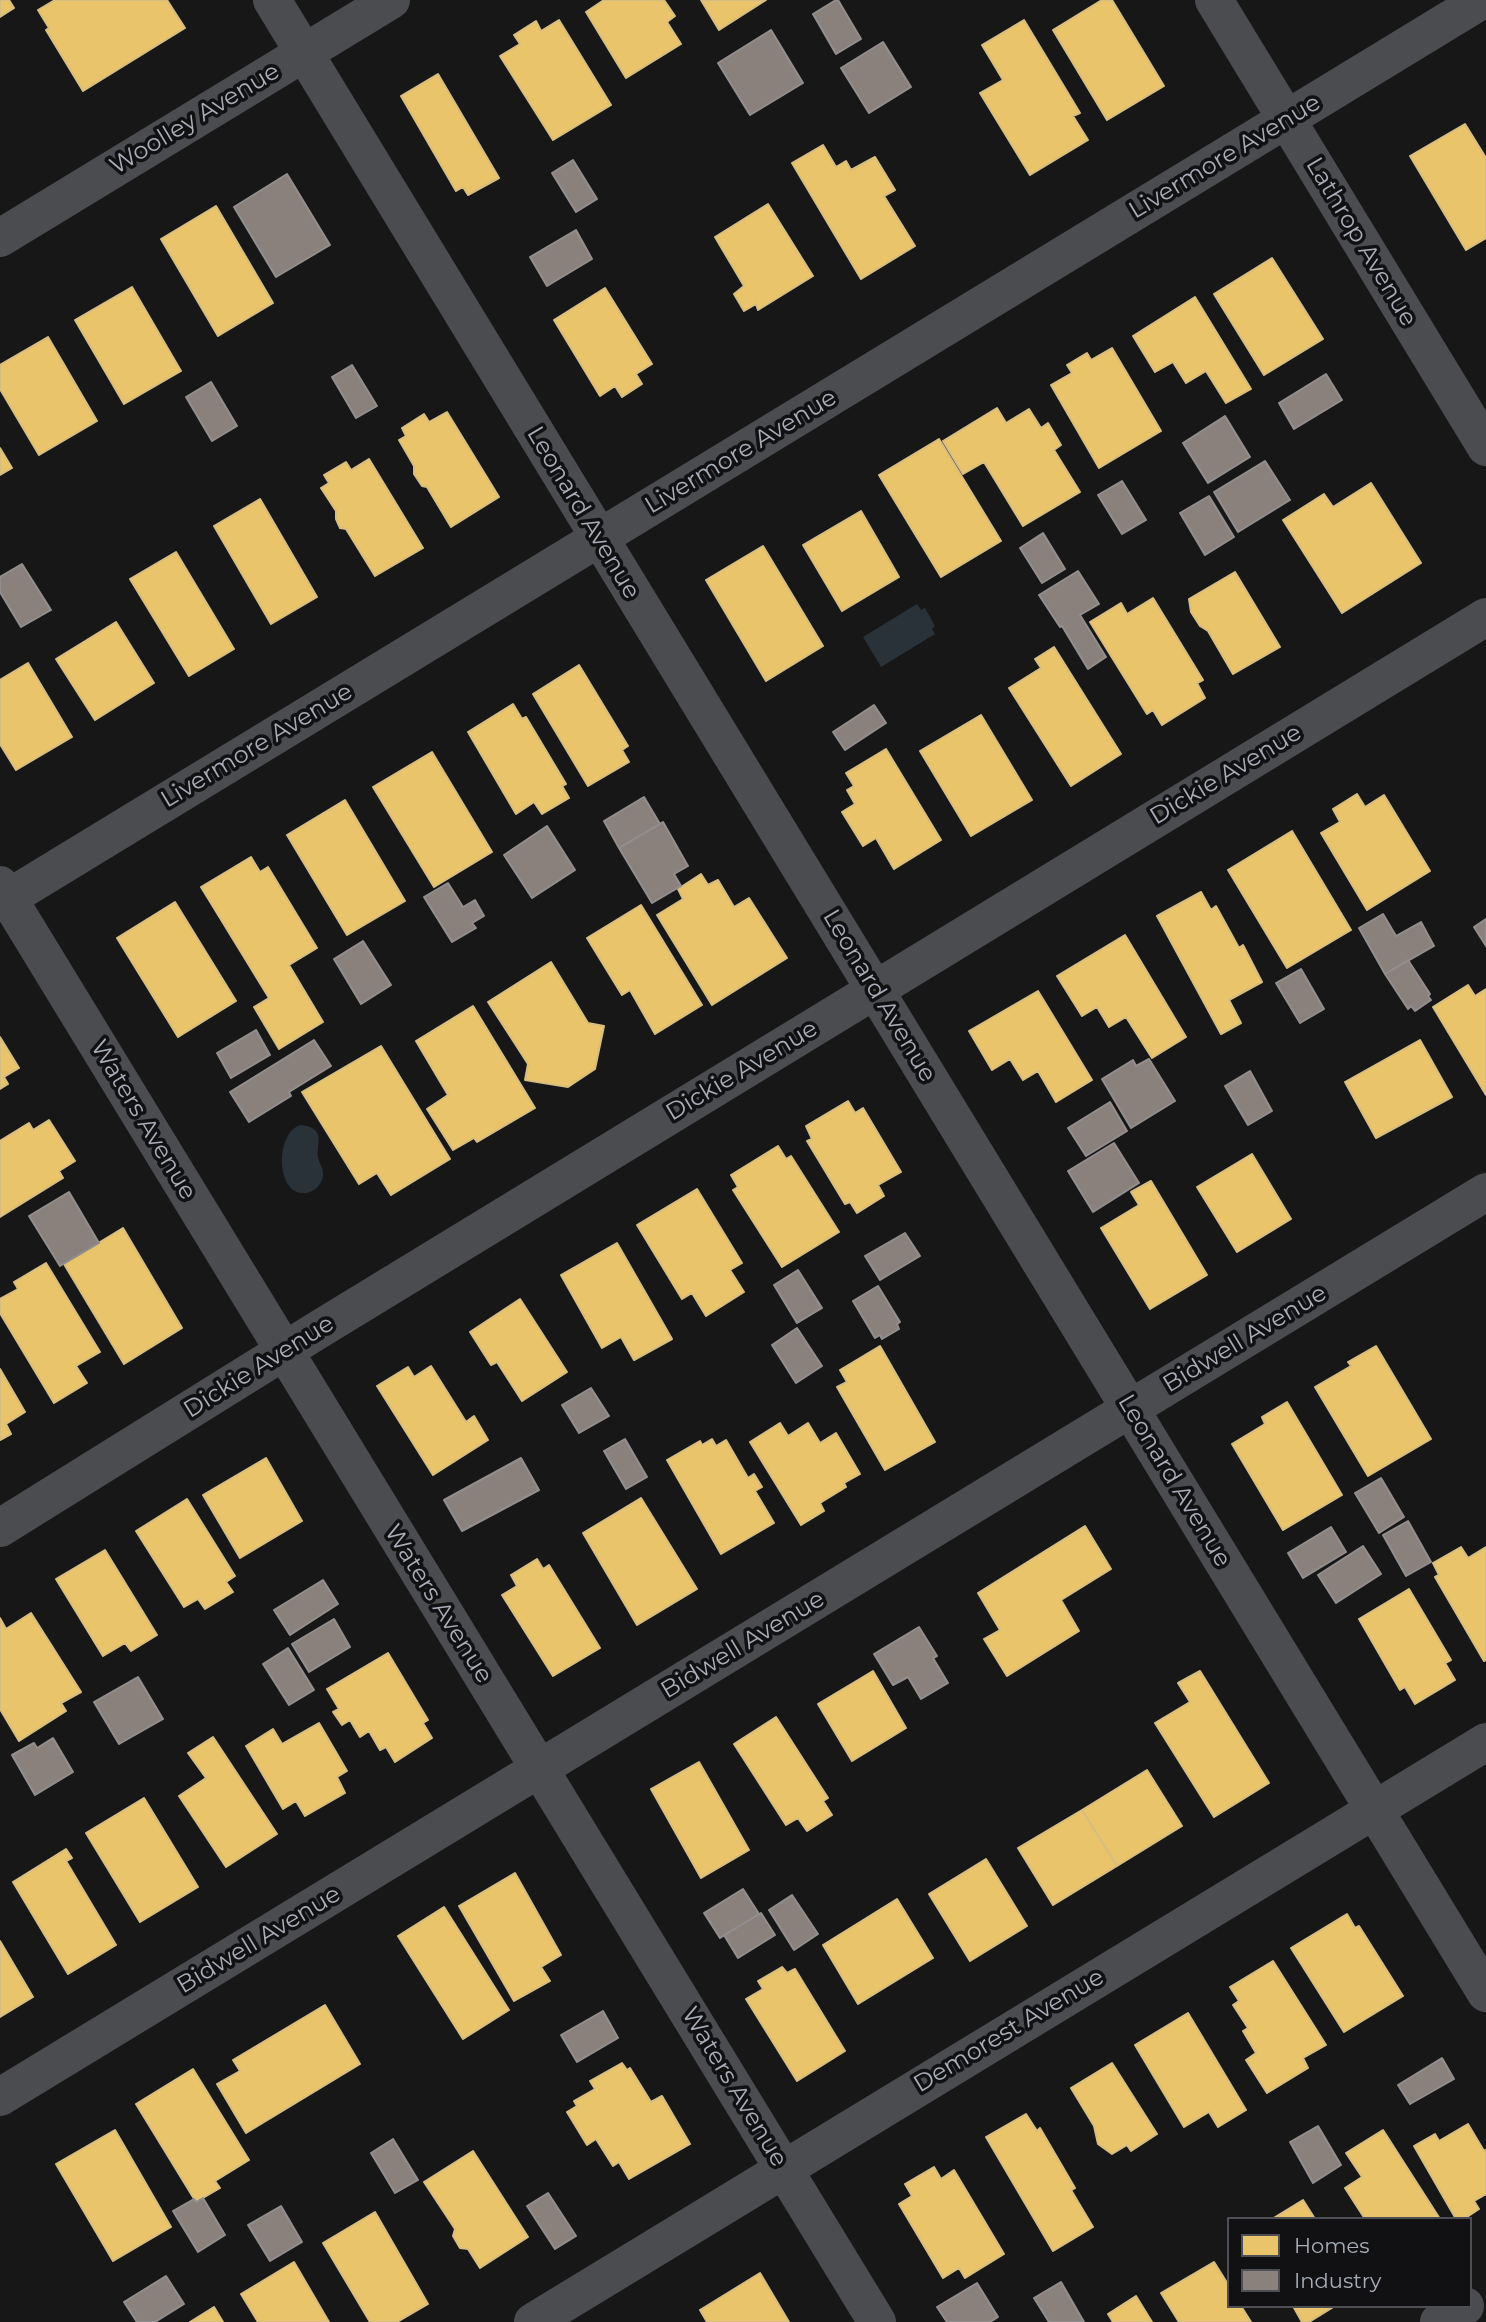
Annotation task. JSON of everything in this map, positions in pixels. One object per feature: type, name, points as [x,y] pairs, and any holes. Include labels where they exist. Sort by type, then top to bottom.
[{"type":"street","name":"Leonard Avenue","points":[[272,0],[1486,1993]]},
{"type":"street","name":"Woolley Avenue","points":[[0,238],[391,0]]},
{"type":"street","name":"Lathrop Avenue","points":[[1214,0],[1486,447]]},
{"type":"street","name":"Livermore Avenue","points":[[3,895],[599,538],[1482,0]]},
{"type":"street","name":"Dickie Avenue","points":[[0,1528],[875,989],[1486,617]]},
{"type":"street","name":"Waters Avenue","points":[[3,895],[877,2322]]},
{"type":"street","name":"Bidwell Avenue","points":[[0,2097],[1486,1192]]},
{"type":"street","name":"Demorest Avenue","points":[[533,2322],[1486,1742]]},
{"type":"street","points":[[1439,2322],[1462,2308]]},
{"type":"shaded area","points":[[917,604],[921,610],[925,608],[935,626],[932,629],[935,634],[881,667],[863,637]]},
{"type":"shaded area","points":[[301,1125],[314,1129],[317,1133],[318,1157],[323,1173],[320,1184],[306,1193],[293,1190],[287,1182],[282,1161],[287,1138]]},
{"type":"building: Homes","points":[[0,0],[9,0],[14,8],[0,17]]},
{"type":"building: Homes","points":[[55,0],[167,0],[185,28],[83,91],[46,30],[49,28],[38,10]]},
{"type":"building: Homes","points":[[604,0],[664,0],[675,16],[667,22],[681,44],[626,78],[586,12]]},
{"type":"building: Homes","points":[[701,0],[766,0],[719,30]]},
{"type":"building: Homes","points":[[1102,0],[1112,0],[1164,86],[1107,120],[1053,30]]},
{"type":"building: Homes","points":[[559,20],[611,105],[553,140],[500,56],[520,44],[514,35],[536,21],[541,31]]},
{"type":"building: Homes","points":[[1024,20],[1080,113],[1073,116],[1088,140],[1030,175],[980,93],[1003,80],[982,45]]},
{"type":"building: Homes","points":[[438,74],[499,178],[468,195],[463,187],[456,191],[401,96]]},
{"type":"building: Homes","points":[[1465,124],[1486,158],[1486,238],[1466,250],[1410,156]]},
{"type":"building: Homes","points":[[823,145],[836,167],[846,161],[851,170],[875,157],[895,190],[884,196],[915,246],[861,279],[792,163]]},
{"type":"building: Homes","points":[[768,204],[813,276],[758,310],[756,304],[744,311],[734,294],[744,286],[715,237]]},
{"type":"building: Homes","points":[[216,206],[273,303],[218,336],[161,239]]},
{"type":"building: Homes","points":[[1272,258],[1323,339],[1264,375],[1214,294]]},
{"type":"building: Homes","points":[[132,287],[181,371],[124,404],[75,320]]},
{"type":"building: Homes","points":[[605,288],[652,364],[636,374],[642,384],[622,397],[615,386],[600,396],[554,320]]},
{"type":"building: Homes","points":[[1195,297],[1251,389],[1226,403],[1206,371],[1186,383],[1173,362],[1155,372],[1133,336]]},
{"type":"building: Homes","points":[[48,337],[97,421],[39,455],[0,389],[0,365]]},
{"type":"building: Homes","points":[[1112,348],[1161,431],[1099,468],[1051,385],[1072,373],[1067,365],[1087,353],[1091,360]]},
{"type":"building: Homes","points":[[997,408],[1006,423],[1029,409],[1041,428],[1048,423],[1061,445],[1054,450],[1080,492],[1023,526],[984,462],[963,474],[943,441]]},
{"type":"building: Homes","points":[[447,412],[499,497],[451,527],[427,487],[422,486],[414,474],[414,466],[399,440],[406,436],[402,428],[424,414],[429,422]]},
{"type":"building: Homes","points":[[939,439],[1001,541],[941,577],[879,475]]},
{"type":"building: Homes","points":[[0,448],[12,468],[0,475]]},
{"type":"building: Homes","points":[[369,459],[423,548],[375,576],[346,529],[340,528],[336,511],[321,488],[329,483],[324,475],[346,462],[351,470]]},
{"type":"building: Homes","points":[[1371,483],[1421,563],[1342,613],[1283,520],[1324,494],[1333,507]]},
{"type":"building: Homes","points":[[260,499],[317,597],[271,624],[214,526]]},
{"type":"building: Homes","points":[[861,511],[899,577],[842,611],[803,545]]},
{"type":"building: Homes","points":[[763,546],[823,646],[766,681],[706,580]]},
{"type":"building: Homes","points":[[176,552],[234,649],[189,676],[130,579]]},
{"type":"building: Homes","points":[[1235,572],[1280,647],[1233,674],[1208,631],[1200,626],[1191,612],[1189,599]]},
{"type":"building: Homes","points":[[1153,598],[1203,680],[1197,683],[1205,698],[1162,725],[1153,710],[1147,714],[1090,622],[1121,603],[1127,614]]},
{"type":"building: Homes","points":[[116,622],[154,683],[95,720],[56,659]]},
{"type":"building: Homes","points":[[1054,647],[1121,754],[1071,786],[1009,688],[1041,668],[1035,659]]},
{"type":"building: Homes","points":[[28,663],[72,737],[16,770],[0,744],[0,680]]},
{"type":"building: Homes","points":[[579,665],[628,746],[622,750],[629,762],[588,786],[533,694]]},
{"type":"building: Homes","points":[[513,704],[522,719],[526,717],[566,784],[562,786],[569,798],[542,814],[534,802],[516,814],[468,732]]},
{"type":"building: Homes","points":[[981,715],[1032,800],[971,836],[920,751]]},
{"type":"building: Homes","points":[[886,749],[941,840],[894,869],[876,838],[863,846],[842,812],[855,804],[847,790],[854,786],[846,773]]},
{"type":"building: Homes","points":[[432,752],[492,852],[434,887],[373,787]]},
{"type":"building: Homes","points":[[1357,794],[1365,807],[1384,795],[1430,871],[1367,910],[1321,833],[1340,822],[1333,809]]},
{"type":"building: Homes","points":[[345,800],[405,901],[347,935],[287,835]]},
{"type":"building: Homes","points":[[1292,831],[1351,930],[1287,968],[1228,870]]},
{"type":"building: Homes","points":[[251,857],[260,872],[268,867],[317,948],[289,965],[323,1022],[279,1049],[254,1007],[269,998],[201,887]]},
{"type":"building: Homes","points":[[701,874],[708,885],[718,880],[734,907],[749,898],[787,958],[712,1005],[657,915],[683,899],[678,889]]},
{"type":"building: Homes","points":[[1201,892],[1211,910],[1216,906],[1239,948],[1243,945],[1262,982],[1229,1000],[1241,1023],[1221,1034],[1157,916]]},
{"type":"building: Homes","points":[[175,902],[236,1001],[178,1037],[117,938]]},
{"type":"building: Homes","points":[[641,905],[702,1005],[655,1034],[630,990],[622,995],[587,938]]},
{"type":"building: Homes","points":[[1125,935],[1186,1037],[1152,1058],[1126,1017],[1109,1027],[1097,1007],[1082,1016],[1057,976]]},
{"type":"building: Homes","points":[[551,962],[588,1023],[604,1026],[595,1069],[568,1087],[525,1080],[528,1064],[488,1002]]},
{"type":"building: Homes","points":[[1468,985],[1475,996],[1486,989],[1486,1095],[1433,1007]]},
{"type":"building: Homes","points":[[1038,991],[1092,1080],[1056,1102],[1038,1071],[1023,1080],[1010,1059],[992,1070],[969,1031]]},
{"type":"building: Homes","points":[[473,1006],[535,1108],[477,1142],[474,1138],[453,1150],[427,1109],[448,1095],[416,1041]]},
{"type":"building: Homes","points":[[0,1037],[19,1068],[4,1077],[8,1084],[0,1089]]},
{"type":"building: Homes","points":[[1420,1040],[1452,1097],[1376,1138],[1345,1082]]},
{"type":"building: Homes","points":[[381,1046],[450,1159],[391,1195],[377,1173],[359,1184],[302,1092]]},
{"type":"building: Homes","points":[[848,1101],[855,1113],[863,1108],[901,1172],[878,1185],[884,1196],[857,1213],[850,1202],[845,1204],[807,1141],[812,1139],[806,1126]]},
{"type":"building: Homes","points":[[49,1120],[75,1161],[59,1171],[63,1178],[0,1217],[0,1141],[29,1123],[33,1130]]},
{"type":"building: Homes","points":[[778,1146],[786,1159],[791,1156],[839,1232],[782,1267],[733,1190],[738,1187],[731,1175]]},
{"type":"building: Homes","points":[[1252,1154],[1291,1219],[1237,1252],[1197,1187]]},
{"type":"building: Homes","points":[[1151,1181],[1207,1275],[1150,1309],[1101,1228],[1139,1205],[1131,1192]]},
{"type":"building: Homes","points":[[697,1189],[742,1263],[730,1270],[744,1292],[706,1316],[692,1293],[682,1299],[637,1225]]},
{"type":"building: Homes","points":[[123,1228],[182,1328],[124,1364],[64,1264]]},
{"type":"building: Homes","points":[[617,1243],[672,1339],[634,1360],[621,1337],[602,1348],[561,1275]]},
{"type":"building: Homes","points":[[46,1263],[100,1352],[76,1366],[87,1383],[54,1403],[0,1313],[0,1299],[18,1289],[14,1282]]},
{"type":"building: Homes","points":[[520,1299],[567,1372],[522,1401],[497,1362],[491,1365],[470,1332]]},
{"type":"building: Homes","points":[[880,1346],[935,1442],[885,1470],[837,1387],[847,1382],[840,1370]]},
{"type":"building: Homes","points":[[1376,1346],[1431,1439],[1368,1476],[1315,1387],[1351,1366],[1348,1362]]},
{"type":"building: Homes","points":[[431,1366],[466,1422],[474,1416],[488,1440],[433,1475],[377,1386],[408,1367],[414,1377]]},
{"type":"building: Homes","points":[[0,1369],[25,1412],[6,1424],[11,1434],[0,1440]]},
{"type":"building: Homes","points":[[1287,1402],[1342,1495],[1283,1530],[1232,1444],[1265,1424],[1262,1417]]},
{"type":"building: Homes","points":[[780,1423],[788,1436],[808,1423],[820,1443],[836,1433],[860,1474],[844,1483],[846,1487],[820,1503],[824,1511],[801,1525],[750,1442]]},
{"type":"building: Homes","points":[[712,1439],[716,1446],[726,1440],[748,1478],[754,1474],[762,1487],[755,1491],[774,1523],[721,1554],[667,1460],[700,1441],[702,1445]]},
{"type":"building: Homes","points":[[266,1458],[302,1521],[240,1558],[203,1495]]},
{"type":"building: Homes","points":[[641,1498],[697,1589],[637,1625],[583,1533]]},
{"type":"building: Homes","points":[[187,1499],[235,1576],[226,1582],[233,1592],[205,1609],[198,1599],[184,1607],[136,1531]]},
{"type":"building: Homes","points":[[1085,1526],[1111,1569],[1061,1600],[1079,1631],[1007,1676],[984,1639],[1000,1630],[978,1593]]},
{"type":"building: Homes","points":[[1461,1547],[1468,1558],[1486,1547],[1484,1661],[1435,1577],[1439,1575],[1433,1563]]},
{"type":"building: Homes","points":[[105,1550],[157,1635],[131,1651],[125,1643],[103,1656],[56,1579]]},
{"type":"building: Homes","points":[[537,1559],[543,1569],[549,1565],[600,1648],[553,1676],[502,1595],[517,1586],[511,1575]]},
{"type":"building: Homes","points":[[1409,1589],[1451,1660],[1445,1663],[1455,1680],[1415,1704],[1405,1687],[1400,1690],[1359,1619]]},
{"type":"building: Homes","points":[[31,1613],[81,1692],[61,1703],[66,1711],[19,1741],[0,1709],[0,1618],[6,1629]]},
{"type":"building: Homes","points":[[388,1653],[428,1720],[423,1723],[432,1738],[395,1762],[386,1747],[380,1750],[369,1731],[360,1737],[350,1720],[342,1725],[333,1712],[339,1709],[327,1689]]},
{"type":"building: Homes","points":[[873,1671],[906,1728],[852,1761],[818,1704]]},
{"type":"building: Homes","points":[[1200,1671],[1269,1783],[1214,1817],[1155,1723],[1190,1702],[1178,1683]]},
{"type":"building: Homes","points":[[776,1717],[828,1798],[823,1801],[832,1815],[807,1831],[798,1818],[786,1825],[734,1744]]},
{"type":"building: Homes","points":[[319,1723],[347,1771],[337,1777],[345,1793],[305,1816],[296,1801],[283,1809],[246,1746],[273,1729],[282,1744]]},
{"type":"building: Homes","points":[[213,1737],[277,1834],[226,1867],[179,1796],[206,1778],[188,1753]]},
{"type":"building: Homes","points":[[699,1762],[749,1850],[701,1878],[651,1789]]},
{"type":"building: Homes","points":[[1147,1770],[1182,1826],[1117,1866],[1082,1810]]},
{"type":"building: Homes","points":[[144,1798],[198,1887],[140,1922],[86,1833]]},
{"type":"building: Homes","points":[[1082,1810],[1117,1866],[1053,1905],[1018,1848]]},
{"type":"building: Homes","points":[[66,1849],[72,1858],[66,1861],[116,1945],[68,1974],[13,1882]]},
{"type":"building: Homes","points":[[986,1859],[1027,1926],[970,1961],[929,1894]]},
{"type":"building: Homes","points":[[515,1873],[561,1955],[541,1967],[550,1981],[514,2001],[459,1906]]},
{"type":"building: Homes","points":[[897,1899],[933,1958],[858,2004],[823,1945]]},
{"type":"building: Homes","points":[[444,1907],[509,2010],[463,2039],[398,1936]]},
{"type":"building: Homes","points":[[1347,1914],[1355,1928],[1359,1926],[1403,1996],[1344,2032],[1291,1948]]},
{"type":"building: Homes","points":[[0,1941],[33,1997],[0,2017]]},
{"type":"building: Homes","points":[[1273,1961],[1326,2045],[1303,2058],[1308,2068],[1267,2093],[1246,2060],[1256,2053],[1243,2031],[1248,2028],[1233,2005],[1239,2001],[1230,1987]]},
{"type":"building: Homes","points":[[782,1967],[787,1973],[795,1969],[845,2051],[797,2081],[746,1999],[763,1989],[758,1981]]},
{"type":"building: Homes","points":[[325,2005],[360,2064],[246,2133],[217,2084],[240,2071],[233,2060]]},
{"type":"building: Homes","points":[[1188,2013],[1246,2110],[1218,2127],[1209,2112],[1184,2127],[1135,2045]]},
{"type":"building: Homes","points":[[622,2063],[627,2070],[630,2068],[651,2102],[662,2096],[690,2144],[629,2179],[619,2162],[613,2166],[596,2139],[587,2145],[567,2112],[577,2106],[574,2101],[595,2089],[590,2081]]},
{"type":"building: Homes","points":[[1112,2063],[1157,2134],[1131,2151],[1127,2145],[1112,2154],[1098,2144],[1094,2126],[1071,2088]]},
{"type":"building: Homes","points":[[193,2069],[249,2160],[215,2181],[220,2188],[196,2202],[136,2104]]},
{"type":"building: Homes","points":[[1026,2114],[1037,2131],[1040,2128],[1075,2188],[1071,2190],[1093,2227],[1053,2251],[986,2137]]},
{"type":"building: Homes","points":[[1468,2124],[1484,2151],[1486,2150],[1486,2194],[1474,2201],[1479,2209],[1467,2217],[1455,2217],[1414,2146],[1435,2134],[1439,2141]]},
{"type":"building: Homes","points":[[115,2130],[171,2227],[113,2261],[56,2164]]},
{"type":"building: Homes","points":[[1383,2130],[1439,2217],[1364,2217],[1345,2188],[1362,2177],[1346,2153]]},
{"type":"building: Homes","points":[[473,2151],[528,2237],[480,2268],[468,2249],[460,2248],[453,2236],[455,2229],[424,2182]]},
{"type":"building: Homes","points":[[934,2167],[941,2179],[954,2170],[1004,2254],[965,2278],[959,2268],[943,2278],[899,2204],[912,2196],[905,2184]]},
{"type":"building: Homes","points":[[1303,2200],[1314,2217],[1275,2217]]},
{"type":"building: Homes","points":[[375,2212],[428,2304],[397,2322],[370,2322],[323,2243]]},
{"type":"building: Homes","points":[[294,2262],[329,2322],[258,2322],[241,2294]]},
{"type":"building: Homes","points":[[1214,2262],[1227,2283],[1227,2308],[1242,2308],[1251,2322],[1179,2322],[1161,2293]]},
{"type":"building: Homes","points":[[760,2273],[789,2322],[707,2322],[700,2310]]},
{"type":"building: Homes","points":[[1136,2296],[1152,2322],[1113,2322],[1108,2314]]},
{"type":"building: Homes","points":[[214,2307],[223,2322],[190,2322]]},
{"type":"building: Homes","points":[[1294,2308],[1332,2308],[1309,2322],[1302,2322]]},
{"type":"building: Industry","points":[[836,0],[861,39],[836,54],[813,14]]},
{"type":"building: Industry","points":[[771,30],[803,83],[750,115],[718,63]]},
{"type":"building: Industry","points":[[883,42],[911,87],[869,113],[841,68]]},
{"type":"building: Industry","points":[[573,160],[597,199],[576,212],[552,173]]},
{"type":"building: Industry","points":[[287,174],[330,245],[276,277],[234,207]]},
{"type":"building: Industry","points":[[576,230],[592,259],[547,286],[530,257]]},
{"type":"building: Industry","points":[[352,365],[377,406],[356,418],[332,377]]},
{"type":"building: Industry","points":[[1326,374],[1342,400],[1294,429],[1279,403]]},
{"type":"building: Industry","points":[[211,382],[237,426],[212,441],[186,397]]},
{"type":"building: Industry","points":[[1225,416],[1250,457],[1208,483],[1183,443]]},
{"type":"building: Industry","points":[[1265,461],[1290,500],[1238,532],[1214,492]]},
{"type":"building: Industry","points":[[1122,481],[1146,520],[1122,534],[1098,495]]},
{"type":"building: Industry","points":[[1209,496],[1234,537],[1205,555],[1180,513]]},
{"type":"building: Industry","points":[[1043,533],[1065,569],[1042,583],[1020,548]]},
{"type":"building: Industry","points":[[22,564],[51,610],[21,627],[0,592],[0,577]]},
{"type":"building: Industry","points":[[1078,571],[1099,604],[1080,615],[1106,657],[1088,669],[1039,595]]},
{"type":"building: Industry","points":[[874,705],[886,723],[845,750],[833,732]]},
{"type":"building: Industry","points":[[644,797],[660,824],[619,848],[604,821]]},
{"type":"building: Industry","points":[[663,822],[688,866],[674,874],[681,886],[652,903],[619,848]]},
{"type":"building: Industry","points":[[547,826],[575,870],[532,898],[504,855]]},
{"type":"building: Industry","points":[[448,883],[463,907],[475,900],[484,916],[472,923],[476,928],[452,942],[424,897]]},
{"type":"building: Industry","points":[[1383,914],[1396,936],[1421,922],[1434,946],[1385,974],[1359,928]]},
{"type":"building: Industry","points":[[1486,919],[1486,946],[1474,927]]},
{"type":"building: Industry","points":[[363,941],[391,985],[361,1004],[334,959]]},
{"type":"building: Industry","points":[[1408,960],[1430,994],[1428,996],[1431,1000],[1415,1011],[1411,1006],[1408,1009],[1385,974]]},
{"type":"building: Industry","points":[[1301,969],[1324,1009],[1300,1023],[1276,983]]},
{"type":"building: Industry","points":[[256,1030],[270,1055],[231,1078],[217,1053]]},
{"type":"building: Industry","points":[[314,1040],[331,1066],[289,1092],[291,1096],[249,1122],[230,1092]]},
{"type":"building: Industry","points":[[1149,1059],[1175,1101],[1131,1128],[1102,1079],[1133,1060],[1136,1066]]},
{"type":"building: Industry","points":[[1250,1071],[1272,1111],[1248,1125],[1225,1086]]},
{"type":"building: Industry","points":[[1110,1102],[1127,1131],[1086,1156],[1068,1128]]},
{"type":"building: Industry","points":[[1114,1143],[1139,1183],[1093,1212],[1068,1171]]},
{"type":"building: Industry","points":[[69,1192],[99,1243],[60,1266],[29,1216]]},
{"type":"building: Industry","points":[[905,1233],[920,1256],[880,1280],[865,1256]]},
{"type":"building: Industry","points":[[798,1270],[822,1308],[797,1323],[774,1285]]},
{"type":"building: Industry","points":[[878,1286],[900,1322],[897,1324],[899,1329],[882,1339],[880,1335],[875,1338],[853,1301]]},
{"type":"building: Industry","points":[[797,1328],[822,1366],[796,1383],[772,1345]]},
{"type":"building: Industry","points":[[591,1388],[609,1416],[579,1433],[562,1405]]},
{"type":"building: Industry","points":[[625,1439],[647,1477],[626,1489],[604,1451]]},
{"type":"building: Industry","points":[[521,1458],[539,1490],[462,1531],[444,1500]]},
{"type":"building: Industry","points":[[1381,1478],[1404,1517],[1379,1533],[1355,1493]]},
{"type":"building: Industry","points":[[1408,1521],[1431,1562],[1406,1576],[1383,1535]]},
{"type":"building: Industry","points":[[1331,1527],[1346,1552],[1303,1578],[1288,1553]]},
{"type":"building: Industry","points":[[1363,1546],[1381,1574],[1336,1603],[1318,1575]]},
{"type":"building: Industry","points":[[323,1580],[338,1604],[290,1635],[274,1610]]},
{"type":"building: Industry","points":[[334,1619],[350,1647],[309,1672],[292,1644]]},
{"type":"building: Industry","points":[[919,1627],[937,1656],[933,1658],[948,1683],[921,1699],[908,1677],[893,1685],[874,1654]]},
{"type":"building: Industry","points":[[288,1648],[314,1690],[289,1705],[263,1664]]},
{"type":"building: Industry","points":[[138,1677],[163,1719],[119,1744],[94,1702]]},
{"type":"building: Industry","points":[[53,1738],[73,1772],[35,1795],[12,1755],[34,1743],[37,1748]]},
{"type":"building: Industry","points":[[743,1889],[759,1914],[720,1938],[704,1913]]},
{"type":"building: Industry","points":[[792,1895],[818,1934],[794,1950],[769,1910]]},
{"type":"building: Industry","points":[[761,1913],[775,1935],[738,1958],[724,1935]]},
{"type":"building: Industry","points":[[603,2011],[618,2038],[577,2062],[561,2035]]},
{"type":"building: Industry","points":[[1442,2058],[1454,2079],[1410,2104],[1398,2085]]},
{"type":"building: Industry","points":[[1318,2126],[1341,2165],[1313,2183],[1290,2142]]},
{"type":"building: Industry","points":[[393,2139],[418,2180],[395,2193],[371,2153]]},
{"type":"building: Industry","points":[[548,2193],[576,2236],[555,2249],[527,2206]]},
{"type":"building: Industry","points":[[203,2198],[225,2235],[198,2252],[173,2211],[194,2199],[196,2202]]},
{"type":"building: Industry","points":[[281,2206],[302,2242],[270,2261],[248,2225]]},
{"type":"building: Industry","points":[[166,2276],[184,2304],[155,2322],[137,2322],[124,2302]]},
{"type":"building: Industry","points":[[1061,2282],[1084,2322],[1049,2322],[1034,2298]]},
{"type":"building: Industry","points":[[977,2283],[998,2317],[990,2322],[947,2322],[937,2307]]}]
